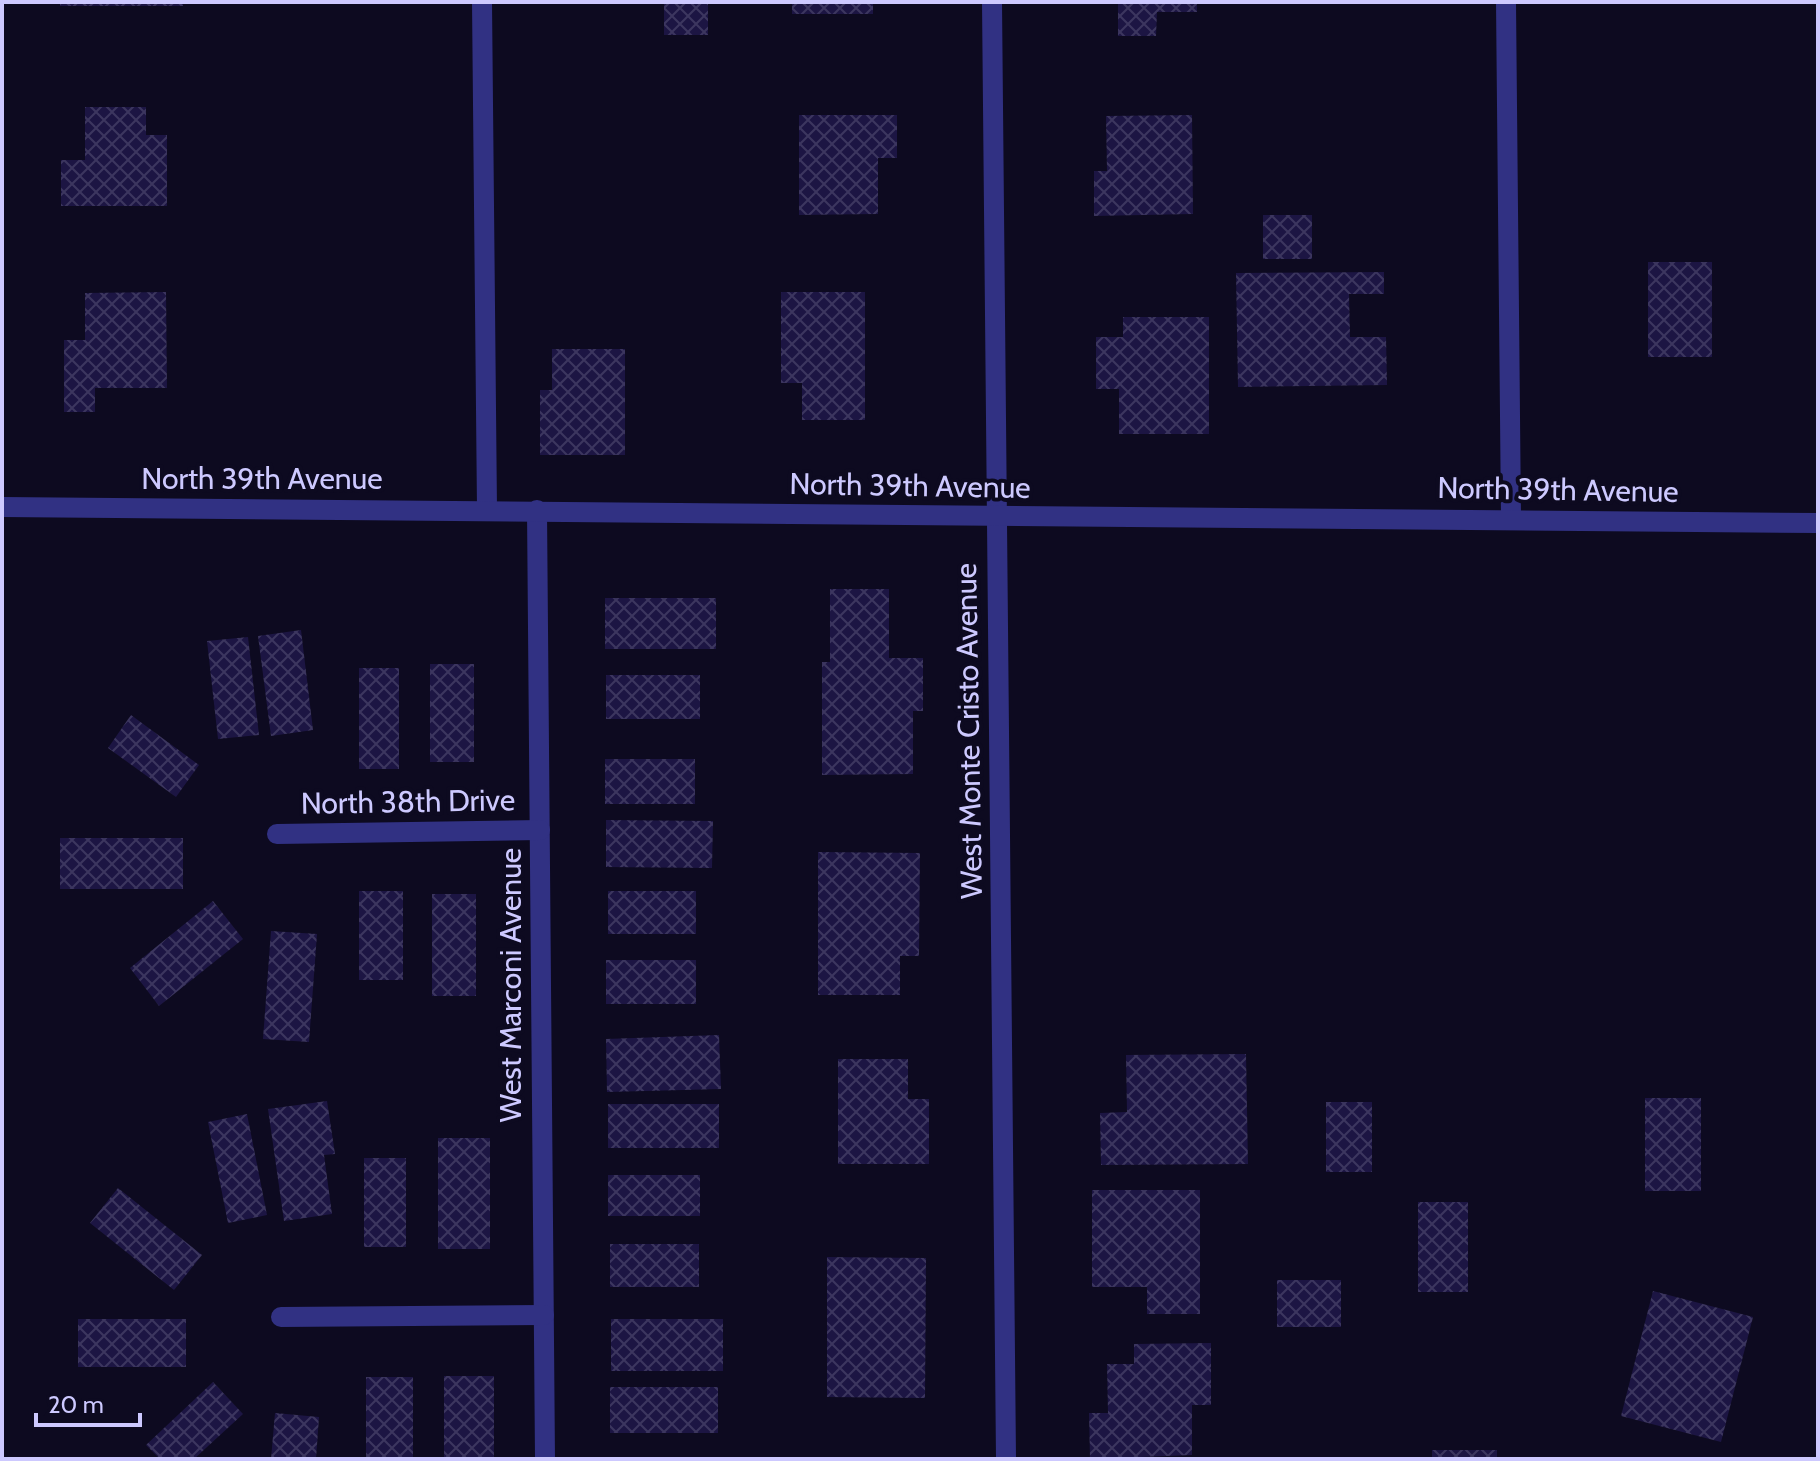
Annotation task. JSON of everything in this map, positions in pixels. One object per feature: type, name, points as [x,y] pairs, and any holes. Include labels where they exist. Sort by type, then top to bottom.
[{"type":"street","points":[[482,2],[487,510]]},
{"type":"street","name":"West Monte Cristo Avenue","points":[[992,2],[1006,1459]]},
{"type":"street","points":[[1506,2],[1511,519]]},
{"type":"street","name":"North 39th Avenue","points":[[2,507],[1818,523]]},
{"type":"street","name":"West Marconi Avenue","points":[[537,510],[545,1459]]},
{"type":"street","name":"North 38th Drive","points":[[277,834],[540,830]]},
{"type":"street","points":[[281,1317],[544,1315]]},
{"type":"building","points":[[60,2],[183,2],[183,6],[60,6]]},
{"type":"building","points":[[664,2],[708,2],[708,35],[664,35]]},
{"type":"building","points":[[792,2],[873,2],[873,14],[792,14]]},
{"type":"building","points":[[1118,2],[1197,2],[1197,12],[1157,12],[1156,36],[1118,36]]},
{"type":"building","points":[[85,107],[146,107],[146,135],[167,135],[167,206],[61,206],[61,160],[85,160]]},
{"type":"building","points":[[799,115],[897,115],[897,158],[878,158],[878,214],[799,215]]},
{"type":"building","points":[[1192,115],[1193,214],[1094,216],[1094,171],[1107,171],[1106,116]]},
{"type":"building","points":[[1263,215],[1312,215],[1312,259],[1263,259]]},
{"type":"building","points":[[1648,262],[1712,262],[1712,357],[1648,357]]},
{"type":"building","points":[[1384,272],[1384,294],[1349,294],[1350,337],[1386,337],[1387,385],[1238,387],[1236,273]]},
{"type":"building","points":[[166,292],[167,388],[95,388],[95,412],[64,412],[64,340],[85,340],[85,293]]},
{"type":"building","points":[[781,292],[865,292],[865,420],[802,420],[802,383],[781,383]]},
{"type":"building","points":[[1123,317],[1209,317],[1209,434],[1119,434],[1119,389],[1096,389],[1096,337],[1123,337]]},
{"type":"building","points":[[552,349],[625,349],[625,455],[540,455],[540,390],[552,390]]},
{"type":"building","points":[[830,589],[889,589],[889,658],[923,658],[923,711],[913,711],[913,774],[822,775],[822,662],[830,662]]},
{"type":"building","points":[[605,598],[716,598],[716,649],[605,649]]},
{"type":"building","points":[[301,630],[313,730],[271,736],[258,636]]},
{"type":"building","points":[[248,637],[259,735],[218,739],[207,641]]},
{"type":"building","points":[[430,664],[474,664],[474,762],[430,762]]},
{"type":"building","points":[[359,668],[399,668],[399,769],[359,769]]},
{"type":"building","points":[[606,675],[700,675],[700,719],[606,719]]},
{"type":"building","points":[[131,715],[199,765],[176,797],[108,748]]},
{"type":"building","points":[[605,759],[695,759],[695,804],[605,804]]},
{"type":"building","points":[[606,820],[713,821],[712,868],[606,867]]},
{"type":"building","points":[[60,838],[183,838],[183,889],[60,889]]},
{"type":"building","points":[[818,852],[920,853],[919,956],[900,956],[900,995],[818,995]]},
{"type":"building","points":[[359,891],[403,891],[403,980],[359,980]]},
{"type":"building","points":[[608,891],[696,891],[696,934],[608,934]]},
{"type":"building","points":[[432,894],[476,894],[476,996],[432,996]]},
{"type":"building","points":[[213,901],[243,939],[159,1006],[130,968]]},
{"type":"building","points":[[271,931],[317,934],[309,1042],[263,1039]]},
{"type":"building","points":[[606,960],[696,960],[696,1004],[606,1004]]},
{"type":"building","points":[[719,1035],[721,1089],[607,1092],[606,1039]]},
{"type":"building","points":[[1246,1054],[1248,1164],[1101,1165],[1100,1113],[1127,1112],[1126,1055]]},
{"type":"building","points":[[838,1059],[908,1059],[908,1099],[929,1099],[929,1164],[838,1164]]},
{"type":"building","points":[[1645,1098],[1701,1098],[1701,1191],[1645,1191]]},
{"type":"building","points":[[327,1101],[335,1154],[324,1155],[332,1214],[284,1221],[268,1109]]},
{"type":"building","points":[[1326,1102],[1372,1102],[1372,1172],[1326,1172]]},
{"type":"building","points":[[608,1104],[719,1104],[719,1148],[608,1148]]},
{"type":"building","points":[[247,1114],[267,1215],[228,1223],[208,1122]]},
{"type":"building","points":[[438,1138],[490,1138],[490,1249],[438,1249]]},
{"type":"building","points":[[364,1158],[406,1158],[406,1247],[364,1247]]},
{"type":"building","points":[[608,1175],[700,1175],[700,1216],[608,1216]]},
{"type":"building","points":[[118,1188],[202,1255],[174,1290],[90,1223]]},
{"type":"building","points":[[1092,1190],[1200,1190],[1200,1314],[1147,1314],[1147,1287],[1092,1287]]},
{"type":"building","points":[[1418,1202],[1468,1202],[1468,1292],[1418,1292]]},
{"type":"building","points":[[610,1244],[699,1244],[699,1287],[610,1287]]},
{"type":"building","points":[[827,1257],[926,1258],[925,1398],[827,1397]]},
{"type":"building","points":[[1277,1280],[1341,1280],[1341,1327],[1277,1327]]},
{"type":"building","points":[[1653,1291],[1753,1317],[1721,1442],[1621,1416]]},
{"type":"building","points":[[78,1319],[186,1319],[186,1367],[78,1367]]},
{"type":"building","points":[[611,1319],[723,1319],[723,1371],[611,1371]]},
{"type":"building","points":[[1211,1343],[1211,1405],[1192,1405],[1192,1455],[1090,1459],[1089,1413],[1108,1413],[1107,1364],[1134,1364],[1134,1344]]},
{"type":"building","points":[[444,1376],[494,1376],[494,1459],[444,1459]]},
{"type":"building","points":[[366,1377],[413,1377],[413,1459],[366,1459]]},
{"type":"building","points":[[213,1382],[243,1414],[194,1459],[160,1459],[146,1445]]},
{"type":"building","points":[[610,1387],[718,1387],[718,1433],[610,1433]]},
{"type":"building","points":[[275,1413],[319,1417],[316,1459],[271,1459]]},
{"type":"building","points":[[1432,1450],[1497,1450],[1497,1459],[1432,1459]]}]
